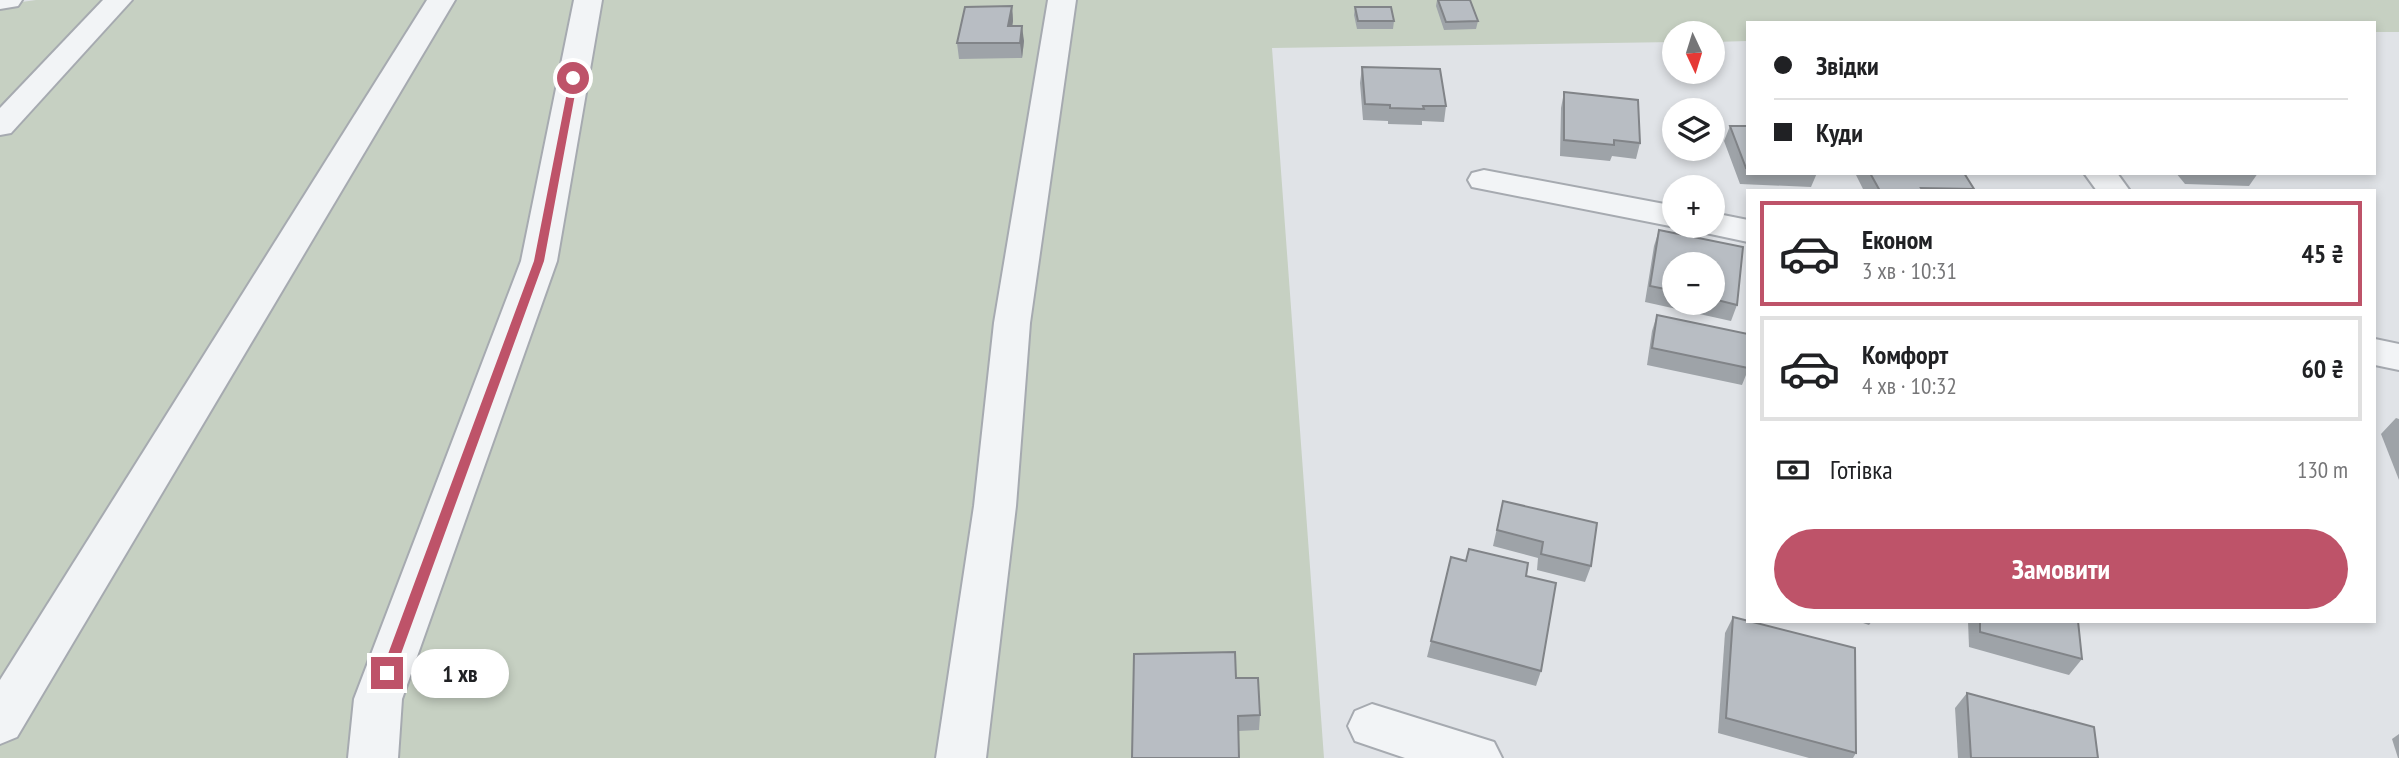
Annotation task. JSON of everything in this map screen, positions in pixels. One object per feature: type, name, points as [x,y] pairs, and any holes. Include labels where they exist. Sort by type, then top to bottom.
[{"type":"street","points":[[0,1],[8,0]]},
{"type":"street","points":[[0,126],[118,0]]},
{"type":"street","points":[[0,722],[441,0]]},
{"type":"street","points":[[373,758],[378,699],[539,261],[588,0]]},
{"type":"street","points":[[961,758],[995,506],[1012,323],[1062,0]]},
{"type":"street","points":[[2102,175],[2112,189]]},
{"type":"street","points":[[1484,180],[1662,214]]},
{"type":"street","points":[[1725,226],[1746,231]]},
{"type":"street","points":[[2376,352],[2399,357]]},
{"type":"street","points":[[1372,726],[1477,758]]},
{"type":"green space","points":[[36,0],[2399,0],[2399,32],[2376,32],[2376,21],[1746,21],[1746,41],[1726,42],[1726,21],[1662,21],[1662,42],[1272,48],[1324,758],[0,758],[0,5]]},
{"type":"building","points":[[1438,0],[1470,0],[1478,21],[1446,22]]},
{"type":"building","points":[[1012,6],[1008,26],[1022,26],[1020,43],[957,43],[965,7]]},
{"type":"building","points":[[1355,7],[1391,7],[1394,21],[1358,21]]},
{"type":"building","points":[[1362,67],[1440,69],[1446,106],[1423,106],[1424,109],[1365,104]]},
{"type":"building","points":[[1564,92],[1638,100],[1640,143],[1614,140],[1614,145],[1564,140]]},
{"type":"building","points":[[1730,126],[1746,126],[1746,168]]},
{"type":"building","points":[[1871,175],[1965,175],[1974,189],[1921,188],[1879,189]]},
{"type":"building","points":[[1659,230],[1662,231],[1662,238],[1699,238],[1743,247],[1737,305],[1725,302],[1725,252],[1662,252],[1662,288],[1650,286]]},
{"type":"building","points":[[1657,315],[1746,334],[1746,368],[1652,348]]},
{"type":"building","points":[[1503,501],[1597,523],[1591,566],[1541,554],[1543,542],[1497,530]]},
{"type":"building","points":[[1469,549],[1528,563],[1526,576],[1556,583],[1541,671],[1431,641],[1451,557],[1466,561]]},
{"type":"building","points":[[1733,617],[1746,620],[1746,623],[1757,623],[1855,648],[1856,753],[1726,718]]},
{"type":"building","points":[[1980,623],[2078,623],[2082,659],[1980,632]]},
{"type":"building","points":[[1235,652],[1236,678],[1258,678],[1260,715],[1238,716],[1239,758],[1132,758],[1134,654]]},
{"type":"building","points":[[1967,693],[2094,727],[2098,758],[1971,758]]},
{"type":"route","points":[[387,673],[539,261],[573,78]]}]
